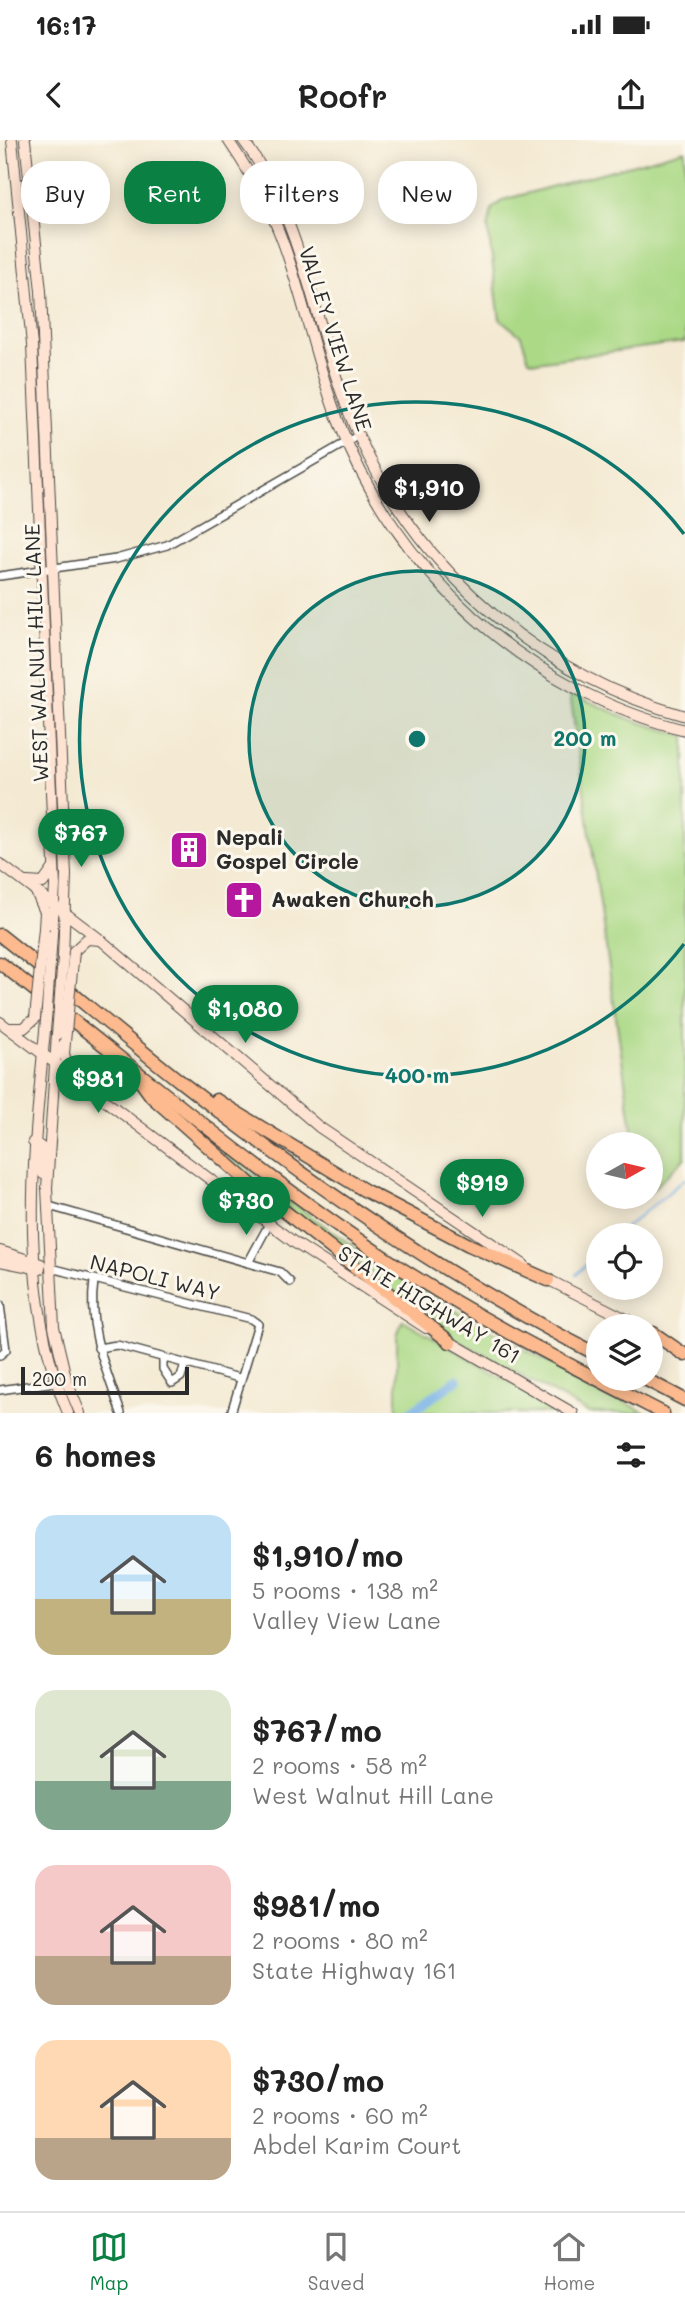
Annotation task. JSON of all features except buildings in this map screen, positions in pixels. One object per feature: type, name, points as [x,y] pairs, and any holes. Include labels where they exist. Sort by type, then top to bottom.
[{"type":"highway","points":[[0,934],[78,995],[181,1082],[411,1248],[514,1311],[586,1349]]},
{"type":"highway","points":[[0,963],[302,1200],[400,1267],[504,1330],[663,1413]]},
{"type":"highway","points":[[125,1061],[152,1097],[246,1180],[450,1342]]},
{"type":"highway","points":[[181,1082],[234,1110],[363,1190],[469,1245],[548,1280]]},
{"type":"highway","points":[[663,1340],[685,1355]]},
{"type":"highway","points":[[663,1388],[685,1400]]},
{"type":"main road","name":"WEST WALNUT HILL LANE","points":[[12,140],[32,340],[40,571],[66,912],[61,1038],[52,1090],[47,1188],[54,1333],[67,1382],[80,1413]]},
{"type":"main road","name":"WEST WALNUT HILL LANE","points":[[25,140],[43,339],[48,443],[53,569],[56,796],[54,903],[48,932],[45,1026],[33,1142],[35,1265],[42,1336],[55,1382],[68,1413]]},
{"type":"main road","name":"VALLEY VIEW LANE","points":[[228,140],[261,193],[281,236],[338,420],[398,532],[458,604],[483,626],[558,680],[578,691],[685,730]]},
{"type":"main road","name":"VALLEY VIEW LANE","points":[[243,140],[270,182],[292,230],[340,390],[359,435],[375,470],[408,521],[448,571],[493,616],[536,649],[574,672],[639,702],[685,716]]},
{"type":"main road","points":[[32,340],[43,339]]},
{"type":"main road","points":[[36,443],[48,443]]},
{"type":"main road","points":[[0,864],[101,940],[319,1127],[419,1197],[548,1280],[616,1314]]},
{"type":"main road","points":[[23,882],[43,883],[54,868]]},
{"type":"main road","points":[[4,1025],[24,1028],[34,1018],[48,932],[45,912],[35,891]]},
{"type":"main road","points":[[52,1090],[66,1080],[76,1079],[64,1054],[61,1038],[74,951],[79,943],[101,940]]},
{"type":"main road","name":"STATE HIGHWAY 161","points":[[4,1025],[338,1273],[573,1413]]},
{"type":"main road","points":[[33,1142],[41,1147],[47,1188]]},
{"type":"main road","points":[[0,1251],[35,1265]]},
{"type":"main road","points":[[0,1261],[51,1268]]},
{"type":"main road","points":[[0,1261],[26,1272],[37,1289]]},
{"type":"main road","points":[[663,1338],[685,1347]]},
{"type":"street","points":[[0,576],[116,559],[167,545],[359,435]]},
{"type":"street","points":[[49,1206],[280,1272],[290,1282]]},
{"type":"street","points":[[248,1263],[269,1224]]},
{"type":"street","name":"NAPOLI WAY","points":[[51,1268],[258,1324],[258,1331],[239,1378]]},
{"type":"street","points":[[94,1280],[92,1296],[98,1348],[121,1413]]},
{"type":"street","points":[[0,1305],[6,1350],[0,1356]]},
{"type":"street","points":[[98,1348],[117,1345],[239,1378],[231,1413]]},
{"type":"street","points":[[163,1358],[163,1369],[172,1383],[181,1377],[185,1364]]},
{"type":"street","points":[[0,1390],[55,1382]]},
{"type":"green space","points":[[685,150],[685,342],[536,362],[529,360],[521,336],[500,319],[488,228],[492,209],[503,200]]},
{"type":"green space","points":[[570,693],[629,719],[685,736],[685,1158],[663,1179],[663,1132],[632,1132]]},
{"type":"green space","points":[[193,1125],[325,1226],[408,1282],[586,1382],[586,1391],[603,1391],[646,1413],[589,1413],[453,1337],[259,1187]]},
{"type":"green space","points":[[403,1320],[564,1413],[397,1413],[397,1335]]},
{"type":"waterway","points":[[631,1223],[685,1179]]},
{"type":"waterway","points":[[576,1275],[586,1264]]},
{"type":"waterway","points":[[409,1413],[457,1380]]},
{"type":"place","name":"Nepali Gospel Circle","points":[[189,850]]},
{"type":"place","name":"Awaken Church","points":[[244,900]]}]
